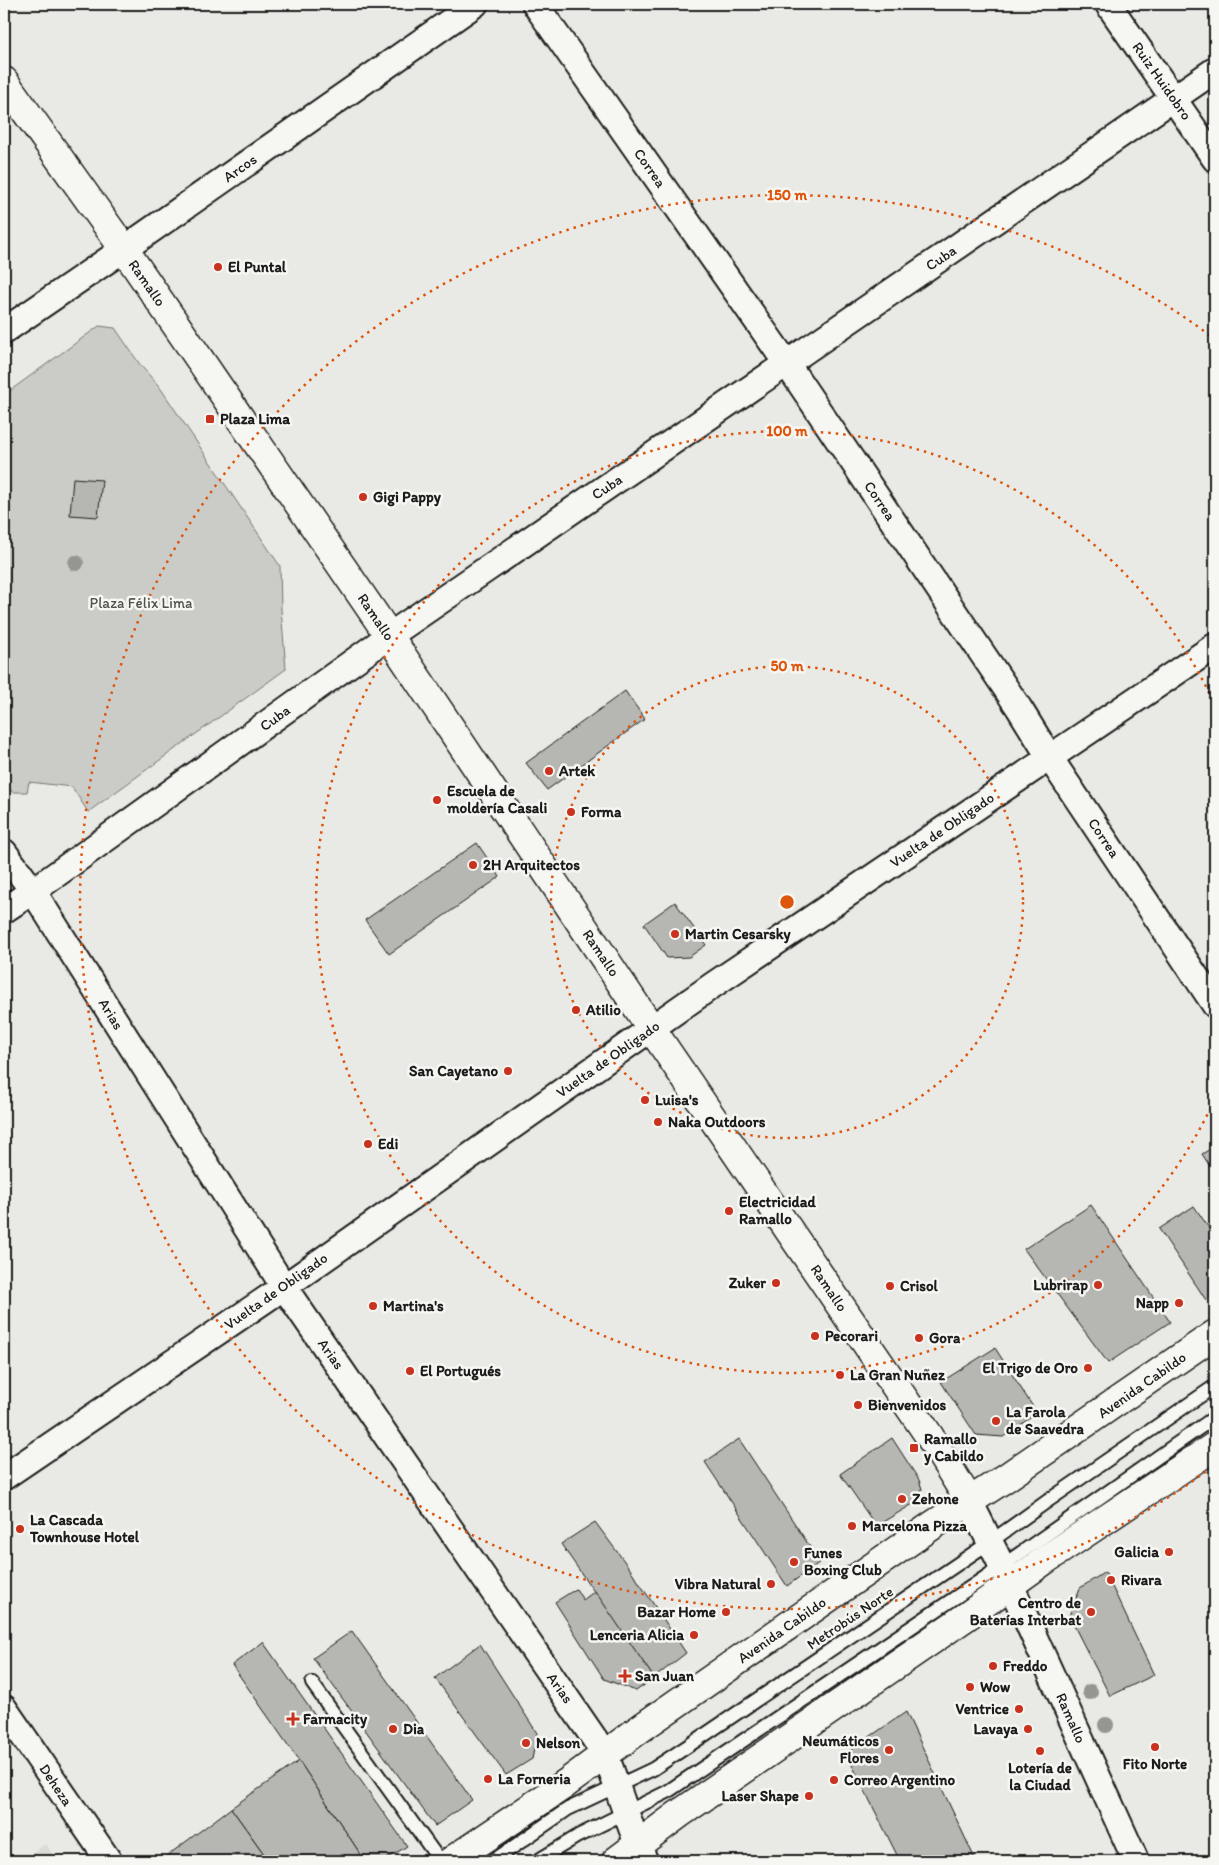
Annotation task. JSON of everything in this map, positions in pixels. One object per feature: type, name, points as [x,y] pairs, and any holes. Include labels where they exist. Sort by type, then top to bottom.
[{"type":"street","name":"Arcos","points":[[4,331],[475,4]]},
{"type":"street","name":"Correa","points":[[535,4],[787,364],[1020,708],[1050,758],[1215,1005]]},
{"type":"street","name":"Ruiz Huidobro","points":[[1108,4],[1215,159]]},
{"type":"street","name":"Cuba","points":[[4,910],[33,892],[389,636],[1215,70]]},
{"type":"street","name":"Ramallo","points":[[4,81],[124,249],[389,636],[651,1028],[930,1437],[970,1502],[990,1542],[1136,1861]]},
{"type":"street","name":"Vuelta de Obligado","points":[[4,1477],[284,1287],[651,1028],[1215,646]]},
{"type":"street","name":"Arias","points":[[4,852],[33,892],[284,1287],[605,1754],[641,1853]]},
{"type":"street","name":"Avenida Cabildo","points":[[451,1861],[561,1787],[605,1754],[933,1525],[970,1502],[1215,1334]]},
{"type":"street","points":[[616,1861],[641,1853],[1006,1576],[1045,1560],[1215,1446]]},
{"type":"street","name":"Deheza","points":[[4,1708],[109,1861]]},
{"type":"lane","name":"Metrobús Norte","points":[[493,1861],[568,1810],[653,1769],[990,1542],[1215,1386]]},
{"type":"lane","points":[[537,1861],[578,1836],[666,1792],[1006,1576],[1215,1417]]},
{"type":"lane","points":[[312,1684],[440,1861]]},
{"type":"shaded area","points":[[46,1844],[57,1861],[21,1861]]},
{"type":"green space","name":"Plaza Félix Lima","points":[[99,326],[115,328],[141,366],[159,386],[280,566],[281,609],[286,669],[88,812],[72,787],[29,782],[27,792],[12,792],[4,781],[4,395]]},
{"type":"building","points":[[73,478],[102,480],[98,517],[70,515]]},
{"type":"building","points":[[625,691],[645,719],[547,790],[526,763]]},
{"type":"building","points":[[477,843],[500,877],[389,954],[365,920]]},
{"type":"building","name":"Martin Cesarsky","points":[[675,902],[706,945],[689,957],[667,958],[644,924]]},
{"type":"building","points":[[1215,1146],[1215,1174],[1202,1154]]},
{"type":"building","name":"Lubrirap","points":[[1091,1205],[1170,1322],[1108,1363],[1024,1249]]},
{"type":"building","points":[[1194,1206],[1215,1237],[1215,1293],[1206,1300],[1159,1229]]},
{"type":"building","points":[[995,1348],[1037,1413],[1003,1437],[976,1435],[941,1382]]},
{"type":"building","points":[[892,1438],[919,1480],[922,1489],[918,1501],[876,1526],[840,1474]]},
{"type":"building","points":[[739,1439],[820,1562],[787,1586],[705,1462]]},
{"type":"building","points":[[595,1522],[630,1569],[686,1653],[654,1678],[561,1544]]},
{"type":"building","points":[[1105,1572],[1154,1675],[1110,1696],[1069,1616],[1080,1588]]},
{"type":"building","points":[[576,1589],[583,1600],[595,1591],[654,1678],[636,1691],[604,1679],[555,1602]]},
{"type":"building","name":"Dia","points":[[352,1631],[472,1800],[435,1826],[313,1658]]},
{"type":"building","name":"Farmacity","points":[[263,1642],[407,1846],[384,1861],[365,1861],[299,1761],[232,1665]]},
{"type":"building","points":[[480,1644],[537,1733],[532,1759],[506,1775],[435,1678]]},
{"type":"building","points":[[906,1712],[976,1861],[900,1861],[846,1753]]},
{"type":"building","points":[[299,1761],[365,1861],[269,1861],[231,1808]]},
{"type":"building","points":[[231,1808],[269,1861],[160,1861]]},
{"type":"place","name":"El Puntal","points":[[218,267]]},
{"type":"place","name":"Plaza Lima","points":[[210,419]]},
{"type":"place","name":"Gigi Pappy","points":[[363,497]]},
{"type":"place","name":"Artek","points":[[549,771]]},
{"type":"place","name":"Escuela de moldería Casali","points":[[437,800]]},
{"type":"place","name":"Forma","points":[[571,812]]},
{"type":"place","name":"2H Arquitectos","points":[[473,865]]},
{"type":"place","name":"Martin Cesarsky","points":[[675,934]]},
{"type":"place","name":"Atilio","points":[[576,1010]]},
{"type":"place","name":"San Cayetano","points":[[508,1071]]},
{"type":"place","name":"Luisa's","points":[[645,1100]]},
{"type":"place","name":"Naka Outdoors","points":[[658,1122]]},
{"type":"place","name":"Edi","points":[[368,1144]]},
{"type":"place","name":"Electricidad Ramallo","points":[[729,1211]]},
{"type":"place","name":"Zuker","points":[[776,1283]]},
{"type":"place","name":"Lubrirap","points":[[1098,1285]]},
{"type":"place","name":"Crisol","points":[[890,1286]]},
{"type":"place","name":"Napp","points":[[1179,1303]]},
{"type":"place","name":"Martina's","points":[[373,1306]]},
{"type":"place","name":"Pecorari","points":[[815,1336]]},
{"type":"place","name":"Gora","points":[[919,1338]]},
{"type":"place","name":"El Trigo de Oro","points":[[1088,1368]]},
{"type":"place","name":"El Portugués","points":[[410,1371]]},
{"type":"place","name":"La Gran Nuñez","points":[[840,1375]]},
{"type":"place","name":"Bienvenidos","points":[[858,1405]]},
{"type":"place","name":"La Farola de Saavedra","points":[[996,1421]]},
{"type":"place","name":"Ramallo y Cabildo","points":[[914,1448]]},
{"type":"place","name":"Zehone","points":[[902,1499]]},
{"type":"place","name":"Marcelona Pizza","points":[[852,1526]]},
{"type":"place","name":"La Cascada Townhouse Hotel","points":[[20,1529]]},
{"type":"place","name":"Galicia","points":[[1169,1552]]},
{"type":"place","name":"Funes Boxing Club","points":[[794,1562]]},
{"type":"place","name":"Rivara","points":[[1111,1580]]},
{"type":"place","name":"Vibra Natural","points":[[771,1584]]},
{"type":"place","name":"Bazar Home","points":[[726,1612]]},
{"type":"place","name":"Centro de Baterías Interbat","points":[[1091,1612]]},
{"type":"place","name":"Lenceria Alicia","points":[[694,1635]]},
{"type":"place","name":"Freddo","points":[[993,1666]]},
{"type":"place","name":"San Juan","points":[[625,1676]]},
{"type":"place","name":"Wow","points":[[970,1687]]},
{"type":"place","name":"Ventrice","points":[[1019,1709]]},
{"type":"place","name":"Farmacity","points":[[293,1719]]},
{"type":"place","name":"Dia","points":[[393,1729]]},
{"type":"place","name":"Lavaya","points":[[1028,1729]]},
{"type":"place","name":"Nelson","points":[[526,1743]]},
{"type":"place","name":"Fito Norte","points":[[1155,1747]]},
{"type":"place","name":"Neumáticos Flores","points":[[889,1750]]},
{"type":"place","name":"Lotería de la Ciudad","points":[[1040,1751]]},
{"type":"place","name":"La Forneria","points":[[488,1779]]},
{"type":"place","name":"Correo Argentino","points":[[834,1780]]},
{"type":"place","name":"Laser Shape","points":[[809,1796]]}]
